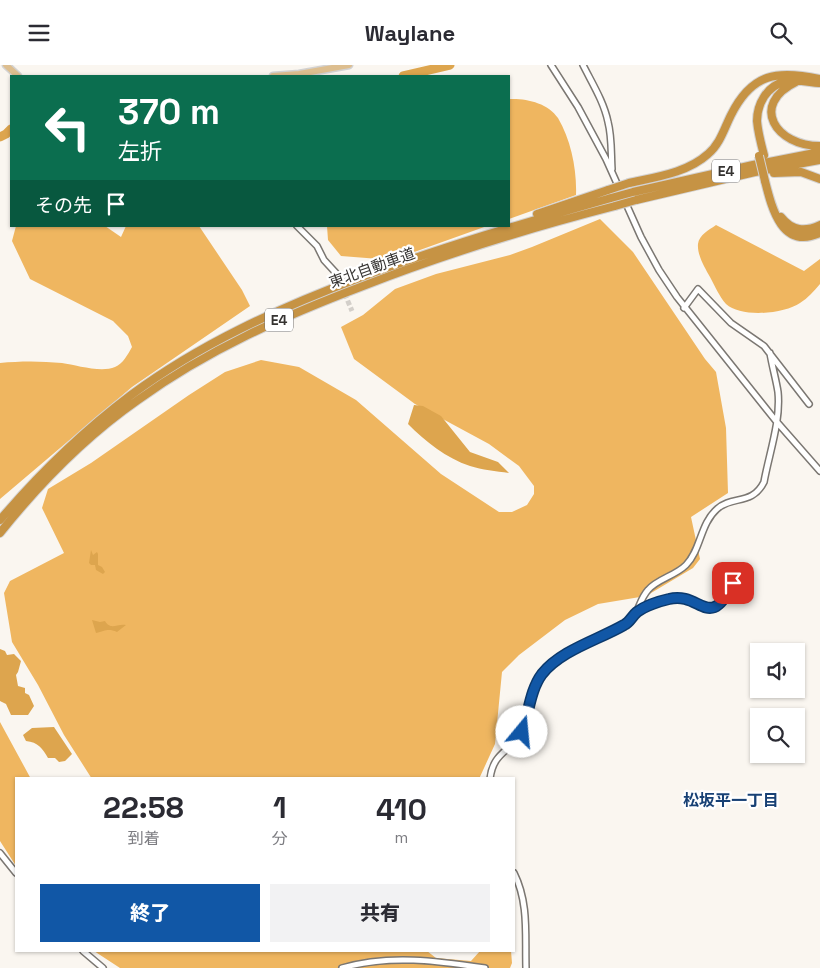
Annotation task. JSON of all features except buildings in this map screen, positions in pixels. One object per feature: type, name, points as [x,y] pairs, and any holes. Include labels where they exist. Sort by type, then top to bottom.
[{"type":"highway","points":[[790,75],[779,78],[768,85],[756,100],[753,122],[776,218],[793,235],[803,238],[820,233]]},
{"type":"highway","points":[[510,224],[629,183],[682,169],[701,160],[719,142],[738,103],[748,89],[767,77],[790,75],[820,79]]},
{"type":"highway","points":[[761,156],[757,120],[762,100],[775,86],[785,81],[820,83]]},
{"type":"highway","points":[[798,81],[789,85],[775,99],[772,117],[780,132],[787,138],[804,145],[820,146]]},
{"type":"highway","name":"東北自動車道","points":[[0,520],[34,480],[61,453],[94,424],[132,395],[189,357],[238,330],[307,299],[386,268],[467,241],[612,198],[753,165],[820,152]]},
{"type":"highway","name":"東北自動車道","points":[[0,533],[66,459],[137,401],[164,382],[218,350],[270,323],[389,276],[470,248],[672,191],[755,172],[820,161]]},
{"type":"highway","points":[[672,191],[694,190],[778,172],[801,172],[820,179]]},
{"type":"highway","points":[[767,180],[778,210],[785,222],[802,230],[820,225]]},
{"type":"highway","points":[[467,241],[501,227]]},
{"type":"main road","points":[[6,65],[17,75]]},
{"type":"main road","points":[[286,75],[349,65]]},
{"type":"street","points":[[551,65],[578,107],[612,172],[641,237],[659,270],[684,308],[776,421],[820,471]]},
{"type":"street","points":[[583,65],[608,121],[612,172]]},
{"type":"street","points":[[298,227],[317,246],[324,260],[336,273]]},
{"type":"street","points":[[684,308],[698,289],[731,323],[764,346],[809,405]]},
{"type":"street","points":[[638,612],[648,589],[673,575],[687,564],[707,522],[718,507],[755,494],[764,482],[776,421],[778,393],[770,353]]},
{"type":"street","points":[[491,777],[496,758],[522,732],[533,694],[543,674],[568,654],[626,624],[638,612],[665,600],[680,597],[702,608],[716,606],[723,602],[739,571]]},
{"type":"street","points":[[0,853],[15,872]]},
{"type":"street","points":[[515,876],[524,899],[526,968]]},
{"type":"street","points":[[84,952],[103,968]]},
{"type":"street","points":[[342,968],[383,960],[405,959],[485,968]]},
{"type":"shaded area","points":[[510,99],[536,102],[549,109],[558,118],[570,145],[574,165],[576,195],[510,219]]},
{"type":"shaded area","points":[[600,219],[633,252],[705,359],[716,372],[726,428],[728,493],[691,517],[700,559],[693,568],[646,596],[598,604],[565,620],[519,655],[502,672],[495,744],[480,777],[91,777],[64,735],[38,685],[12,642],[4,593],[10,581],[64,553],[42,508],[48,489],[91,463],[225,372],[261,360],[299,367],[356,400],[441,474],[499,512],[512,512],[527,505],[534,494],[534,486],[519,466],[489,444],[415,404],[354,359],[341,327],[363,315],[395,289],[436,274],[510,255]]},
{"type":"shaded area","points":[[716,225],[804,271],[820,259],[820,284],[803,301],[784,310],[752,313],[733,308],[726,304],[719,294],[699,253],[698,244],[700,238]]},
{"type":"shaded area","points":[[16,227],[106,227],[121,237],[126,227],[200,227],[242,290],[250,306],[132,387],[0,499],[0,363],[46,362],[109,369],[120,364],[132,347],[128,336],[113,321],[30,279],[12,241]]},
{"type":"shaded area","points":[[327,227],[484,227],[392,260],[341,256],[328,240]]},
{"type":"shaded area","points":[[414,405],[423,406],[441,416],[470,452],[498,462],[509,473],[461,463],[437,449],[408,424]]},
{"type":"shaded area","points":[[91,550],[93,555],[97,552],[98,554],[98,565],[105,572],[103,574],[96,570],[95,565],[89,563]]},
{"type":"shaded area","points":[[92,620],[105,621],[110,626],[126,625],[117,632],[109,630],[96,633]]},
{"type":"shaded area","points":[[0,649],[5,651],[7,655],[14,654],[21,661],[16,675],[18,686],[25,688],[25,693],[29,695],[34,706],[28,715],[11,715],[6,704],[0,701]]},
{"type":"shaded area","points":[[0,722],[30,777],[15,777],[15,864],[0,841]]},
{"type":"shaded area","points":[[54,727],[72,754],[65,761],[59,762],[55,758],[48,758],[40,747],[26,741],[23,735],[32,728]]},
{"type":"shaded area","points":[[96,952],[428,952],[436,958],[471,961],[479,952],[511,952],[512,963],[510,968],[120,968]]},
{"type":"waterway","points":[[407,75],[450,65]]},
{"type":"waterway","points":[[0,137],[10,130]]},
{"type":"tunnel","points":[[336,273],[352,311]]},
{"type":"district","name":"松坂平一丁目","points":[[731,800]]},
{"type":"route","points":[[522,732],[537,683],[549,667],[568,654],[626,624],[638,612],[665,600],[680,597],[702,608],[716,606],[723,602],[733,583]]}]
